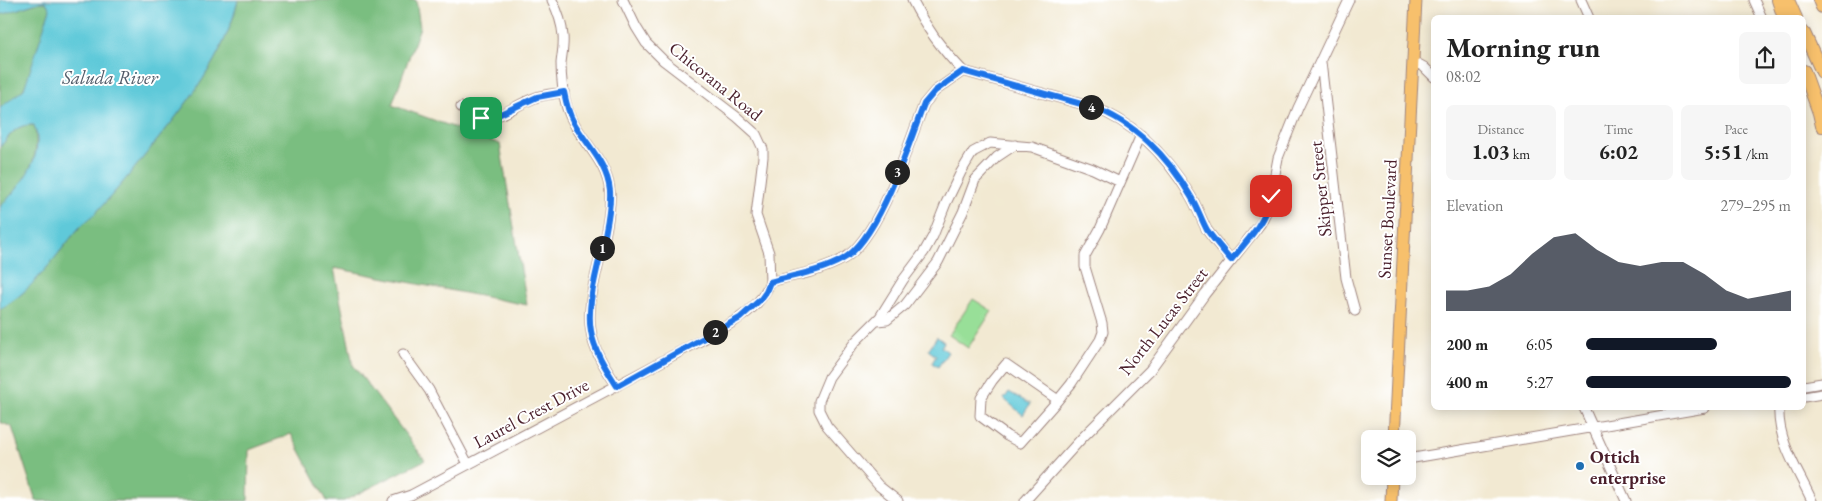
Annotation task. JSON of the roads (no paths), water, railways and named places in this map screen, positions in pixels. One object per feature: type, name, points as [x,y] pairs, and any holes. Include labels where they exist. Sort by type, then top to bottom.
[{"type":"highway","points":[[1778,0],[1783,15]]},
{"type":"highway","points":[[1788,0],[1795,15]]},
{"type":"highway","points":[[1819,0],[1822,7]]},
{"type":"highway","points":[[1806,37],[1822,72]]},
{"type":"highway","points":[[1806,76],[1822,126]]},
{"type":"main road","name":"Sunset Boulevard","points":[[1394,430],[1416,0]]},
{"type":"main road","points":[[1391,501],[1392,485]]},
{"type":"street","points":[[552,0],[562,29],[561,70],[566,105],[572,120],[600,161],[609,184],[609,216],[593,288],[590,321],[592,337],[597,352],[617,386]]},
{"type":"street","name":"Chicorana Road","points":[[623,0],[646,43],[680,74],[737,117],[756,134],[763,148],[763,157],[756,215],[769,253],[770,282]]},
{"type":"street","points":[[912,0],[930,32],[963,71],[1108,112],[1141,135],[1178,177],[1192,197],[1207,228],[1231,260]]},
{"type":"street","points":[[1581,0],[1588,15]]},
{"type":"street","points":[[1754,0],[1761,15]]},
{"type":"street","name":"North Lucas Street","points":[[1025,501],[1082,438],[1150,370],[1231,260],[1255,231],[1266,213],[1278,158],[1298,108],[1347,1]]},
{"type":"street","name":"Skipper Street","points":[[1321,61],[1346,278],[1355,312]]},
{"type":"street","points":[[1413,61],[1424,67],[1431,74]]},
{"type":"street","points":[[770,282],[797,274],[815,272],[844,259],[853,251],[867,235],[880,213],[924,104],[935,91],[963,71]]},
{"type":"street","points":[[461,108],[473,115],[489,118],[537,97],[564,92]]},
{"type":"street","points":[[1058,400],[1006,364],[995,376],[981,398],[980,416],[1020,443],[1058,400],[1071,384],[1100,340],[1103,332],[1102,323],[1085,267],[1085,256],[1100,229],[1141,135]]},
{"type":"street","points":[[898,501],[878,486],[838,440],[827,426],[819,410],[819,401],[829,377],[855,342],[877,321],[903,280],[924,252],[961,172],[973,152],[990,142],[1032,147],[1084,165],[1120,182]]},
{"type":"street","points":[[877,321],[887,320],[905,305],[938,262],[975,180],[997,156],[1015,145]]},
{"type":"street","name":"Laurel Crest Drive","points":[[393,501],[412,498],[468,464],[617,386],[740,318],[761,299],[770,282]]},
{"type":"street","points":[[403,354],[429,390],[468,464]]},
{"type":"street","points":[[1806,386],[1822,383]]},
{"type":"street","points":[[1806,397],[1822,394]]},
{"type":"street","points":[[1585,410],[1626,501]]},
{"type":"street","points":[[1416,458],[1693,410]]},
{"type":"street","points":[[1779,410],[1781,430],[1787,447],[1812,501]]},
{"type":"water","name":"Saluda River","points":[[0,0],[238,0],[232,21],[214,61],[177,115],[120,186],[96,213],[79,228],[33,283],[12,302],[0,309],[0,207],[29,170],[37,148],[37,137],[34,125],[23,126],[14,131],[0,147],[0,108],[24,89],[50,9],[46,2],[40,2],[0,15]]},
{"type":"water","points":[[937,337],[944,342],[941,347],[948,352],[938,367],[932,363],[936,356],[928,350]]},
{"type":"water","points":[[1009,392],[1030,404],[1023,415],[1004,399]]},
{"type":"place","name":"Ottich enterprise","points":[[1580,466]]}]
